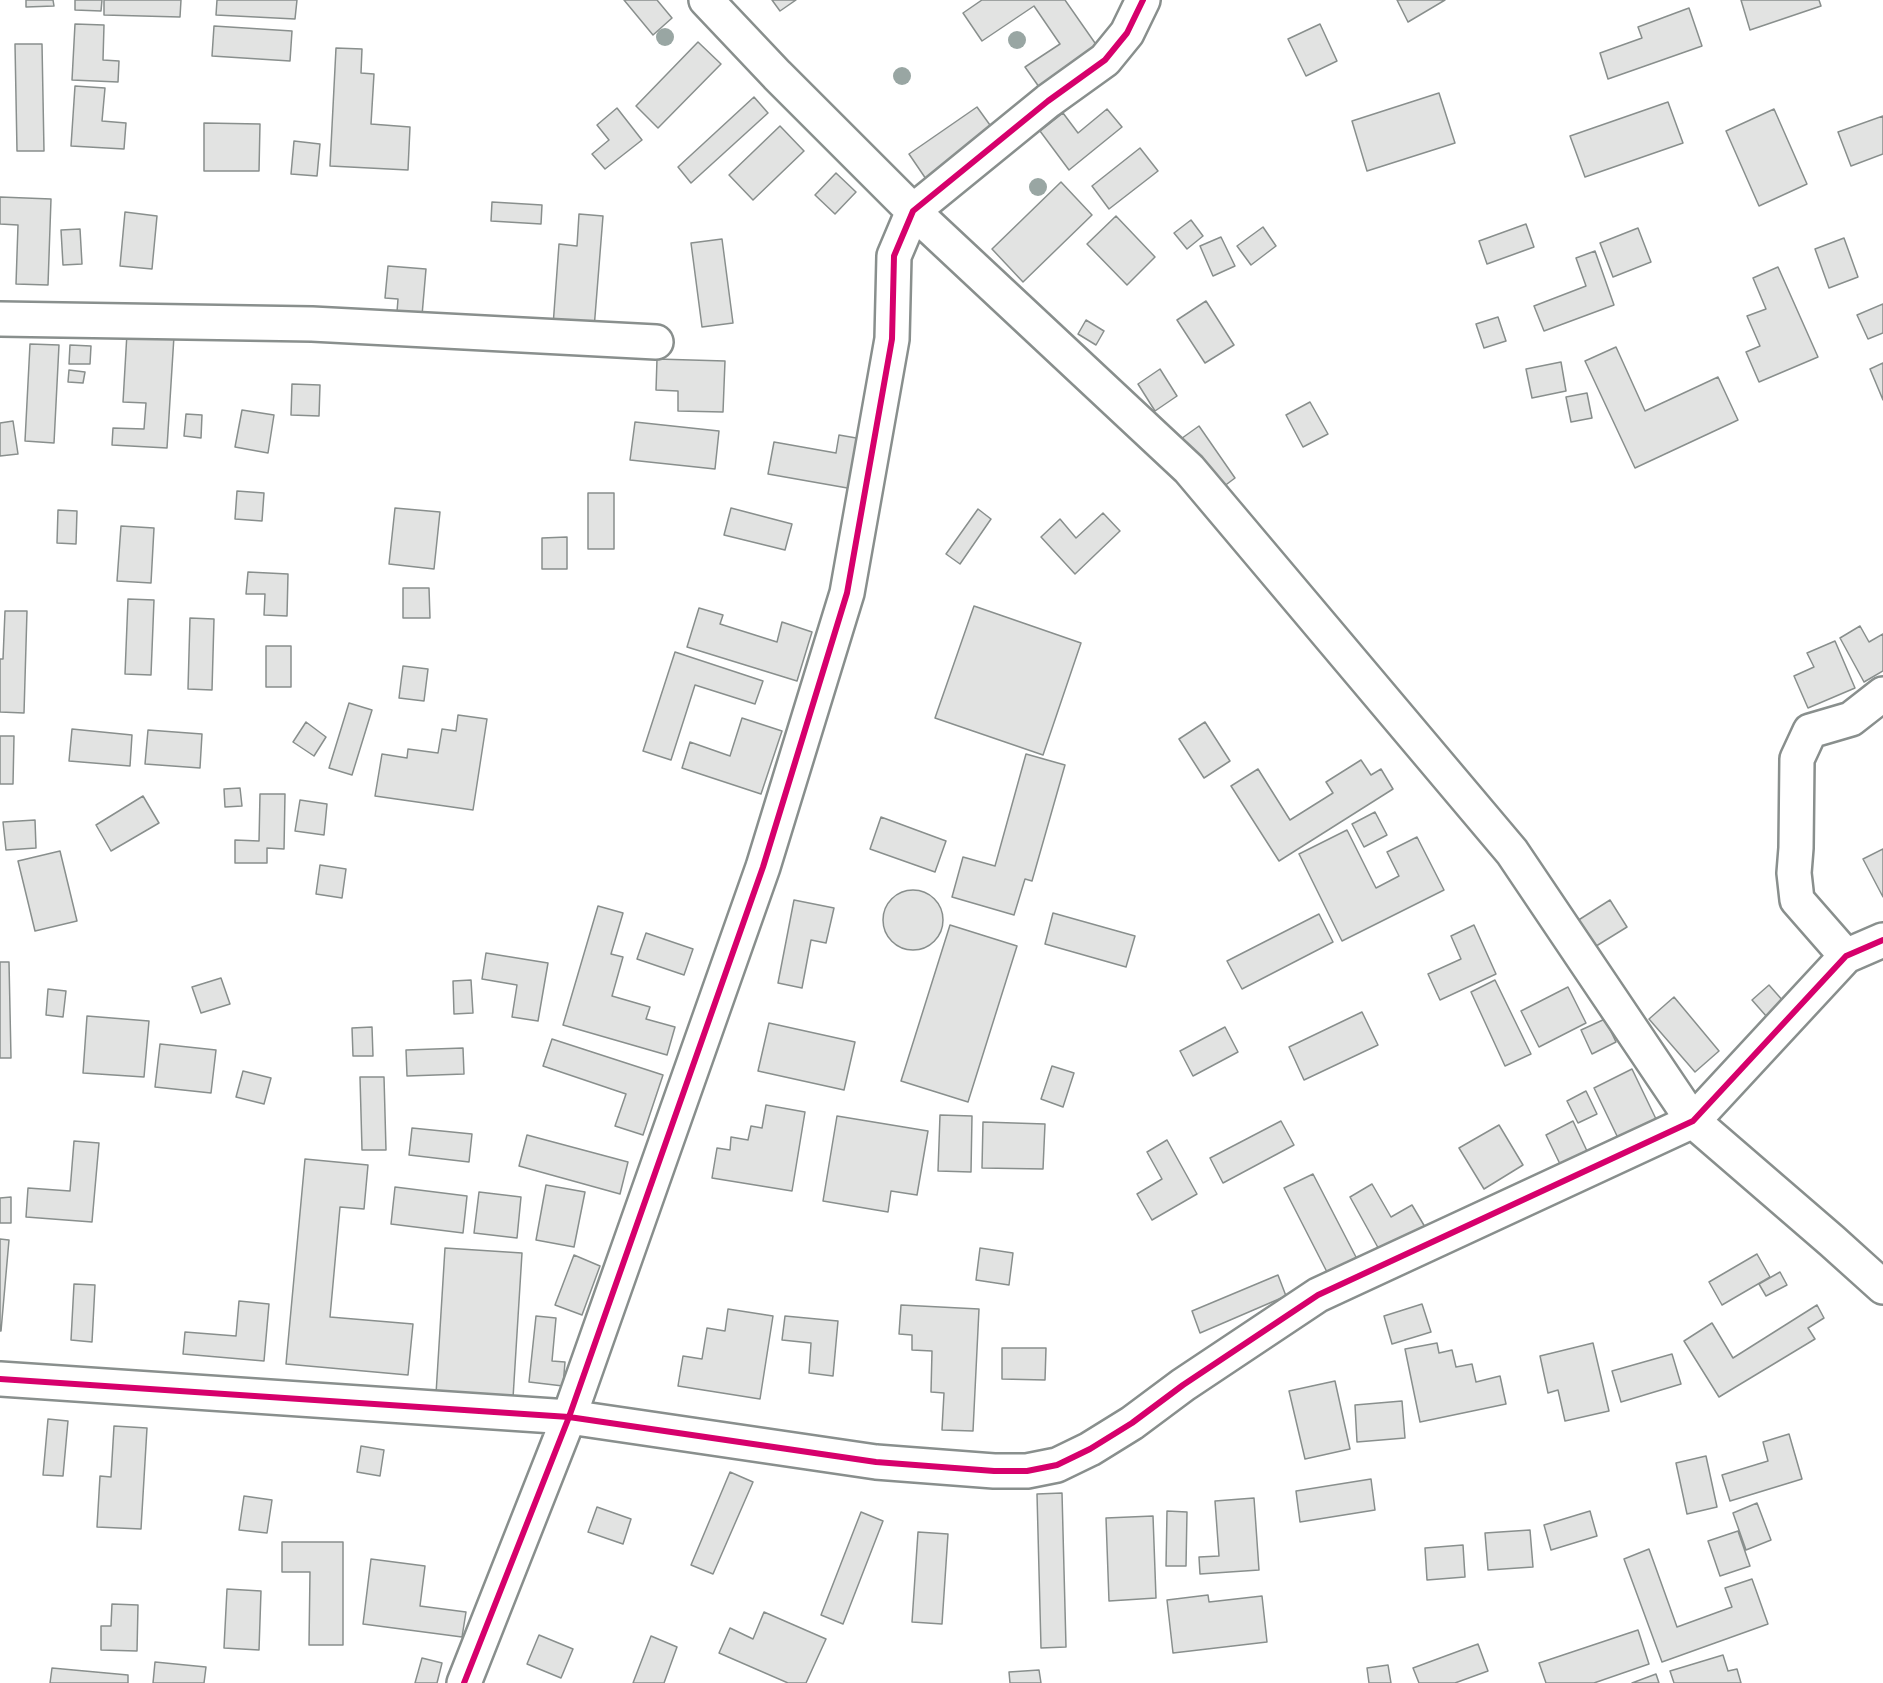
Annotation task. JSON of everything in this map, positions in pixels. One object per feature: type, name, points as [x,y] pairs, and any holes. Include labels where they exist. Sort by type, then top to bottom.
[{"type":"street","points":[[706,0],[777,75],[913,211],[1189,469],[1512,852],[1693,1121],[1883,1287]]},
{"type":"street","points":[[464,1683],[568,1417],[763,867],[847,592],[892,339],[894,256],[913,211],[1048,102],[1106,60],[1127,33],[1143,0]]},
{"type":"street","points":[[0,319],[312,324],[656,342]]},
{"type":"street","points":[[1846,956],[1797,900],[1794,873],[1797,759],[1810,731],[1851,719],[1883,694]]},
{"type":"street","points":[[0,1379],[568,1417],[876,1462],[994,1471],[1027,1471],[1057,1465],[1132,1424],[1183,1385],[1318,1295],[1693,1121],[1846,956],[1883,940]]},
{"type":"building","points":[[26,0],[53,0],[54,6],[26,7]]},
{"type":"building","points":[[75,0],[102,0],[101,11],[75,10]]},
{"type":"building","points":[[104,0],[181,0],[180,17],[104,15]]},
{"type":"building","points":[[217,0],[297,0],[295,19],[216,15]]},
{"type":"building","points":[[624,0],[657,0],[672,18],[653,35]]},
{"type":"building","points":[[772,0],[796,0],[780,11]]},
{"type":"building","points":[[982,0],[1065,0],[1102,53],[1044,94],[1025,67],[1060,44],[1034,6],[982,41],[963,13]]},
{"type":"building","points":[[1397,0],[1445,0],[1408,22]]},
{"type":"building","points":[[1741,0],[1819,0],[1821,6],[1750,30]]},
{"type":"building","points":[[1689,8],[1702,46],[1608,79],[1600,53],[1642,38],[1638,27]]},
{"type":"building","points":[[75,24],[104,25],[103,60],[119,61],[118,82],[72,80]]},
{"type":"building","points":[[1320,24],[1337,61],[1306,76],[1288,39]]},
{"type":"building","points":[[214,26],[292,31],[290,61],[212,56]]},
{"type":"building","points":[[698,42],[721,64],[658,128],[636,106]]},
{"type":"building","points":[[15,44],[42,44],[44,151],[17,151]]},
{"type":"building","points":[[336,48],[362,49],[361,73],[374,74],[371,124],[410,127],[408,170],[330,166]]},
{"type":"building","points":[[75,86],[105,88],[102,121],[126,123],[124,149],[71,146]]},
{"type":"building","points":[[1439,93],[1455,143],[1367,171],[1352,121]]},
{"type":"building","points":[[754,97],[768,113],[691,183],[678,167]]},
{"type":"building","points":[[1668,102],[1683,143],[1585,177],[1570,136]]},
{"type":"building","points":[[977,107],[995,132],[926,179],[909,154]]},
{"type":"building","points":[[617,108],[642,140],[605,169],[592,154],[609,140],[597,125]]},
{"type":"building","points":[[1107,109],[1122,127],[1069,170],[1040,131],[1063,113],[1078,133]]},
{"type":"building","points":[[1774,109],[1807,184],[1759,206],[1726,131]]},
{"type":"building","points":[[1883,116],[1883,154],[1851,166],[1838,132]]},
{"type":"building","points":[[204,123],[260,124],[259,171],[204,171]]},
{"type":"building","points":[[780,126],[804,151],[753,200],[729,175]]},
{"type":"building","points":[[294,141],[320,144],[317,176],[291,174]]},
{"type":"building","points":[[1140,148],[1158,171],[1109,209],[1092,186]]},
{"type":"building","points":[[836,173],[856,192],[835,214],[815,195]]},
{"type":"building","points":[[1061,182],[1092,215],[1023,282],[992,249]]},
{"type":"building","points":[[0,197],[51,199],[48,285],[16,284],[18,225],[0,224]]},
{"type":"building","points":[[492,202],[542,205],[541,224],[491,221]]},
{"type":"building","points":[[125,212],[157,216],[152,269],[120,266]]},
{"type":"building","points":[[579,214],[603,216],[594,329],[553,326],[559,244],[577,246]]},
{"type":"building","points":[[1116,216],[1155,257],[1127,285],[1087,244]]},
{"type":"building","points":[[1191,220],[1203,236],[1187,249],[1174,233]]},
{"type":"building","points":[[1526,224],[1534,247],[1487,264],[1479,241]]},
{"type":"building","points":[[1263,227],[1276,246],[1251,265],[1237,246]]},
{"type":"building","points":[[1638,228],[1651,262],[1613,277],[1600,243]]},
{"type":"building","points":[[80,229],[82,264],[63,265],[61,230]]},
{"type":"building","points":[[1221,237],[1235,266],[1213,276],[1200,246]]},
{"type":"building","points":[[1844,238],[1858,277],[1829,288],[1815,249]]},
{"type":"building","points":[[722,239],[733,323],[702,327],[691,243]]},
{"type":"building","points":[[1595,251],[1614,305],[1544,331],[1534,306],[1586,286],[1576,258]]},
{"type":"building","points":[[388,266],[426,269],[421,327],[396,325],[398,299],[385,298]]},
{"type":"building","points":[[1778,267],[1818,357],[1759,382],[1746,352],[1760,346],[1747,316],[1766,309],[1753,278]]},
{"type":"building","points":[[1206,301],[1234,345],[1205,363],[1177,320]]},
{"type":"building","points":[[1883,304],[1883,333],[1868,339],[1857,315]]},
{"type":"building","points":[[1498,317],[1506,341],[1484,348],[1476,324]]},
{"type":"building","points":[[1086,320],[1104,331],[1096,345],[1078,334]]},
{"type":"building","points":[[127,333],[174,336],[167,448],[112,445],[113,428],[144,429],[146,403],[123,402]]},
{"type":"building","points":[[30,344],[59,345],[54,443],[25,441]]},
{"type":"building","points":[[70,345],[91,346],[90,364],[69,364]]},
{"type":"building","points":[[1616,347],[1645,411],[1718,377],[1738,420],[1635,468],[1585,361]]},
{"type":"building","points":[[657,359],[725,361],[723,412],[678,411],[678,391],[656,390]]},
{"type":"building","points":[[1561,362],[1566,391],[1532,398],[1526,369]]},
{"type":"building","points":[[1883,363],[1883,400],[1870,369]]},
{"type":"building","points":[[1160,369],[1177,396],[1155,411],[1138,384]]},
{"type":"building","points":[[69,370],[85,372],[83,383],[68,382]]},
{"type":"building","points":[[292,384],[320,385],[319,416],[291,415]]},
{"type":"building","points":[[1587,393],[1592,418],[1571,422],[1566,397]]},
{"type":"building","points":[[1310,402],[1328,434],[1303,447],[1286,415]]},
{"type":"building","points":[[242,410],[274,415],[268,453],[235,447]]},
{"type":"building","points":[[186,414],[202,415],[201,438],[184,436]]},
{"type":"building","points":[[13,421],[18,454],[0,456],[0,423]]},
{"type":"building","points":[[635,422],[719,431],[715,469],[630,460]]},
{"type":"building","points":[[1199,426],[1235,478],[1215,493],[1178,441]]},
{"type":"building","points":[[839,435],[862,439],[853,489],[768,474],[774,442],[836,453]]},
{"type":"building","points":[[237,491],[264,493],[262,521],[235,519]]},
{"type":"building","points":[[588,493],[614,493],[614,549],[588,549]]},
{"type":"building","points":[[395,508],[440,512],[434,569],[389,564]]},
{"type":"building","points":[[731,508],[792,524],[785,550],[724,535]]},
{"type":"building","points":[[978,509],[991,519],[960,564],[946,554]]},
{"type":"building","points":[[58,510],[77,511],[76,544],[57,543]]},
{"type":"building","points":[[1103,513],[1120,531],[1075,574],[1041,537],[1060,519],[1076,538]]},
{"type":"building","points":[[121,526],[154,528],[151,583],[117,581]]},
{"type":"building","points":[[567,537],[567,569],[542,569],[542,538]]},
{"type":"building","points":[[248,572],[288,574],[287,616],[264,615],[265,594],[246,594]]},
{"type":"building","points":[[403,588],[429,588],[430,618],[403,618]]},
{"type":"building","points":[[128,599],[154,600],[151,675],[125,674]]},
{"type":"building","points":[[974,606],[1081,643],[1043,755],[935,718]]},
{"type":"building","points":[[699,608],[723,615],[720,624],[777,642],[782,622],[812,632],[797,681],[687,647]]},
{"type":"building","points":[[5,611],[27,611],[24,713],[0,712],[0,659],[3,659]]},
{"type":"building","points":[[190,618],[214,619],[212,690],[188,689]]},
{"type":"building","points":[[1860,626],[1869,642],[1883,634],[1883,671],[1864,682],[1840,638]]},
{"type":"building","points":[[1835,641],[1855,688],[1808,708],[1794,676],[1814,667],[1807,653]]},
{"type":"building","points":[[266,646],[291,646],[291,687],[266,687]]},
{"type":"building","points":[[675,652],[763,681],[755,704],[695,685],[671,760],[643,751]]},
{"type":"building","points":[[403,666],[428,669],[424,701],[399,698]]},
{"type":"building","points":[[349,703],[372,710],[352,775],[329,768]]},
{"type":"building","points":[[458,715],[487,719],[473,810],[375,796],[382,754],[407,758],[408,749],[438,753],[442,729],[456,731]]},
{"type":"building","points":[[742,718],[782,731],[761,794],[682,768],[690,742],[730,756]]},
{"type":"building","points":[[306,722],[326,737],[314,756],[293,742]]},
{"type":"building","points":[[1205,722],[1230,761],[1204,778],[1179,739]]},
{"type":"building","points":[[72,729],[132,735],[130,766],[69,761]]},
{"type":"building","points":[[148,730],[202,734],[200,768],[145,764]]},
{"type":"building","points":[[0,736],[14,736],[13,784],[0,784]]},
{"type":"building","points":[[1026,754],[1065,765],[1032,881],[1025,879],[1014,915],[952,897],[963,857],[995,866]]},
{"type":"building","points":[[1361,760],[1371,775],[1381,769],[1393,789],[1279,861],[1231,786],[1258,769],[1290,820],[1333,793],[1326,782]]},
{"type":"building","points":[[240,788],[242,806],[225,807],[224,789]]},
{"type":"building","points":[[260,794],[285,794],[284,849],[267,848],[267,863],[235,863],[235,840],[259,841]]},
{"type":"building","points":[[143,796],[159,823],[111,851],[96,825]]},
{"type":"building","points":[[300,800],[327,804],[324,835],[295,831]]},
{"type":"building","points":[[1375,812],[1387,835],[1364,847],[1352,824]]},
{"type":"building","points":[[881,817],[946,841],[935,872],[870,849]]},
{"type":"building","points":[[35,820],[36,848],[6,850],[3,822]]},
{"type":"building","points":[[1347,830],[1376,888],[1399,876],[1387,852],[1417,837],[1444,890],[1342,941],[1299,854]]},
{"type":"building","points":[[1883,849],[1883,897],[1863,859]]},
{"type":"building","points":[[60,851],[77,921],[35,931],[18,861]]},
{"type":"building","points":[[320,865],[346,869],[342,898],[316,894]]},
{"type":"building","points":[[907,890],[919,890],[930,895],[938,903],[943,920],[941,932],[930,945],[919,950],[907,950],[896,945],[888,937],[883,926],[883,914],[888,903],[896,895]]},
{"type":"building","points":[[794,900],[834,908],[826,943],[811,940],[802,988],[778,983]]},
{"type":"building","points":[[1610,900],[1627,927],[1593,948],[1577,921]]},
{"type":"building","points":[[598,906],[623,913],[611,954],[623,957],[612,996],[650,1007],[646,1019],[675,1027],[667,1055],[563,1025]]},
{"type":"building","points":[[1053,913],[1135,936],[1126,967],[1045,944]]},
{"type":"building","points":[[1319,914],[1333,942],[1242,989],[1227,961]]},
{"type":"building","points":[[950,925],[1017,946],[968,1102],[901,1081]]},
{"type":"building","points":[[1474,925],[1496,974],[1440,1000],[1428,974],[1461,959],[1451,936]]},
{"type":"building","points":[[646,933],[693,949],[684,975],[637,959]]},
{"type":"building","points":[[486,953],[548,963],[538,1021],[512,1017],[517,985],[482,979]]},
{"type":"building","points":[[0,962],[9,962],[11,1058],[0,1058]]},
{"type":"building","points":[[221,978],[230,1004],[201,1013],[192,987]]},
{"type":"building","points":[[471,980],[473,1013],[454,1014],[453,981]]},
{"type":"building","points":[[1495,980],[1531,1054],[1505,1066],[1471,992]]},
{"type":"building","points":[[1769,985],[1784,1002],[1767,1017],[1752,1000]]},
{"type":"building","points":[[1568,987],[1586,1023],[1539,1047],[1521,1011]]},
{"type":"building","points":[[48,989],[66,991],[63,1017],[46,1015]]},
{"type":"building","points":[[1674,997],[1719,1051],[1695,1072],[1649,1019]]},
{"type":"building","points":[[1362,1012],[1378,1045],[1304,1080],[1289,1047]]},
{"type":"building","points":[[87,1016],[149,1021],[144,1077],[83,1073]]},
{"type":"building","points":[[1605,1019],[1616,1042],[1592,1054],[1581,1030]]},
{"type":"building","points":[[769,1023],[855,1042],[844,1090],[758,1071]]},
{"type":"building","points":[[372,1027],[373,1056],[353,1056],[352,1028]]},
{"type":"building","points":[[1225,1027],[1238,1052],[1193,1076],[1180,1051]]},
{"type":"building","points":[[552,1039],[663,1075],[643,1135],[615,1126],[626,1094],[543,1066]]},
{"type":"building","points":[[160,1044],[216,1050],[211,1093],[155,1087]]},
{"type":"building","points":[[463,1048],[464,1074],[407,1076],[406,1050]]},
{"type":"building","points":[[1052,1066],[1074,1073],[1063,1107],[1041,1099]]},
{"type":"building","points":[[1632,1069],[1656,1119],[1618,1138],[1594,1088]]},
{"type":"building","points":[[243,1071],[271,1078],[264,1104],[236,1097]]},
{"type":"building","points":[[360,1077],[384,1077],[386,1150],[362,1150]]},
{"type":"building","points":[[1586,1091],[1597,1114],[1578,1123],[1567,1101]]},
{"type":"building","points":[[766,1105],[805,1112],[792,1191],[712,1178],[717,1148],[730,1150],[731,1137],[748,1140],[751,1126],[762,1128]]},
{"type":"building","points":[[940,1115],[972,1116],[971,1172],[938,1171]]},
{"type":"building","points":[[837,1116],[928,1131],[917,1195],[891,1191],[888,1212],[823,1201]]},
{"type":"building","points":[[1281,1121],[1294,1145],[1223,1183],[1210,1158]]},
{"type":"building","points":[[1573,1121],[1587,1151],[1560,1164],[1546,1135]]},
{"type":"building","points":[[983,1122],[1045,1124],[1043,1169],[982,1168]]},
{"type":"building","points":[[1499,1125],[1523,1165],[1484,1189],[1459,1148]]},
{"type":"building","points":[[412,1128],[472,1134],[469,1162],[409,1155]]},
{"type":"building","points":[[527,1135],[628,1162],[620,1194],[519,1166]]},
{"type":"building","points":[[1167,1140],[1197,1194],[1152,1220],[1137,1194],[1162,1179],[1147,1152]]},
{"type":"building","points":[[74,1141],[99,1143],[92,1222],[26,1217],[28,1188],[70,1191]]},
{"type":"building","points":[[305,1159],[368,1165],[364,1209],[340,1207],[330,1317],[413,1324],[408,1375],[286,1364]]},
{"type":"building","points":[[1313,1174],[1357,1259],[1328,1274],[1284,1188]]},
{"type":"building","points":[[1372,1184],[1391,1217],[1412,1205],[1425,1227],[1381,1253],[1350,1197]]},
{"type":"building","points":[[546,1185],[585,1192],[574,1247],[536,1240]]},
{"type":"building","points":[[395,1187],[467,1196],[463,1233],[391,1224]]},
{"type":"building","points":[[479,1192],[521,1197],[517,1238],[474,1233]]},
{"type":"building","points":[[11,1197],[11,1223],[0,1223],[0,1198]]},
{"type":"building","points":[[0,1239],[9,1240],[1,1331],[0,1331]]},
{"type":"building","points":[[445,1248],[522,1253],[513,1398],[436,1394]]},
{"type":"building","points":[[980,1248],[1013,1253],[1009,1285],[976,1280]]},
{"type":"building","points":[[1757,1254],[1770,1277],[1722,1305],[1709,1282]]},
{"type":"building","points":[[574,1255],[600,1266],[582,1315],[555,1305]]},
{"type":"building","points":[[1780,1272],[1787,1285],[1766,1296],[1759,1284]]},
{"type":"building","points":[[1278,1275],[1286,1296],[1200,1333],[1192,1311]]},
{"type":"building","points":[[74,1284],[95,1285],[92,1342],[71,1340]]},
{"type":"building","points":[[239,1301],[269,1304],[264,1361],[183,1354],[185,1332],[236,1336]]},
{"type":"building","points":[[1422,1304],[1431,1332],[1392,1344],[1384,1316]]},
{"type":"building","points":[[901,1305],[979,1309],[973,1431],[942,1430],[944,1393],[931,1392],[932,1351],[912,1350],[912,1335],[899,1334]]},
{"type":"building","points":[[1817,1305],[1824,1318],[1808,1328],[1815,1339],[1719,1397],[1684,1341],[1712,1323],[1733,1358]]},
{"type":"building","points":[[728,1309],[773,1316],[760,1399],[678,1386],[683,1356],[702,1359],[707,1328],[725,1331]]},
{"type":"building","points":[[536,1316],[556,1318],[552,1361],[565,1362],[563,1386],[529,1382]]},
{"type":"building","points":[[785,1316],[838,1321],[833,1376],[809,1373],[811,1343],[782,1340]]},
{"type":"building","points":[[1437,1343],[1439,1353],[1452,1350],[1456,1367],[1472,1364],[1476,1382],[1500,1376],[1506,1404],[1420,1422],[1405,1349]]},
{"type":"building","points":[[1593,1343],[1609,1411],[1565,1421],[1558,1390],[1548,1393],[1540,1356]]},
{"type":"building","points":[[1002,1348],[1046,1348],[1045,1380],[1002,1379]]},
{"type":"building","points":[[1672,1354],[1681,1384],[1621,1402],[1612,1371]]},
{"type":"building","points":[[1335,1381],[1350,1449],[1305,1459],[1289,1391]]},
{"type":"building","points":[[1402,1401],[1405,1438],[1357,1442],[1355,1405]]},
{"type":"building","points":[[48,1419],[68,1421],[63,1476],[43,1475]]},
{"type":"building","points":[[114,1426],[147,1428],[141,1529],[97,1527],[100,1476],[111,1477]]},
{"type":"building","points":[[1789,1434],[1802,1479],[1730,1501],[1722,1475],[1768,1461],[1763,1442]]},
{"type":"building","points":[[361,1446],[384,1450],[380,1476],[357,1472]]},
{"type":"building","points":[[1706,1456],[1717,1507],[1687,1514],[1676,1463]]},
{"type":"building","points":[[730,1472],[753,1482],[713,1574],[691,1565]]},
{"type":"building","points":[[1371,1479],[1375,1510],[1300,1522],[1296,1491]]},
{"type":"building","points":[[1062,1493],[1066,1647],[1041,1648],[1037,1494]]},
{"type":"building","points":[[244,1496],[272,1500],[267,1533],[239,1530]]},
{"type":"building","points":[[1254,1498],[1259,1570],[1200,1574],[1199,1557],[1219,1556],[1215,1501]]},
{"type":"building","points":[[1757,1503],[1771,1540],[1746,1550],[1733,1513]]},
{"type":"building","points":[[597,1507],[631,1519],[623,1544],[588,1532]]},
{"type":"building","points":[[1167,1511],[1187,1512],[1186,1566],[1166,1566]]},
{"type":"building","points":[[1590,1511],[1597,1536],[1551,1550],[1544,1525]]},
{"type":"building","points":[[861,1512],[883,1521],[843,1624],[821,1615]]},
{"type":"building","points":[[1153,1516],[1156,1598],[1109,1601],[1106,1518]]},
{"type":"building","points":[[1530,1530],[1533,1567],[1488,1570],[1485,1533]]},
{"type":"building","points":[[1738,1531],[1750,1566],[1720,1576],[1708,1541]]},
{"type":"building","points":[[918,1532],[948,1534],[942,1624],[912,1622]]},
{"type":"building","points":[[282,1542],[343,1542],[343,1645],[309,1645],[310,1572],[282,1572]]},
{"type":"building","points":[[1463,1545],[1465,1577],[1427,1580],[1425,1548]]},
{"type":"building","points":[[1649,1549],[1677,1627],[1732,1607],[1725,1588],[1752,1579],[1768,1624],[1662,1662],[1624,1559]]},
{"type":"building","points":[[371,1559],[425,1566],[420,1606],[466,1612],[462,1637],[363,1624]]},
{"type":"building","points":[[227,1589],[261,1591],[259,1650],[224,1648]]},
{"type":"building","points":[[1208,1595],[1209,1602],[1262,1596],[1267,1642],[1173,1653],[1167,1600]]},
{"type":"building","points":[[112,1604],[138,1605],[137,1651],[101,1650],[101,1626],[111,1626]]},
{"type":"building","points":[[764,1612],[826,1639],[806,1683],[788,1683],[719,1653],[730,1628],[753,1639]]},
{"type":"building","points":[[1638,1630],[1649,1664],[1594,1683],[1546,1683],[1539,1663]]},
{"type":"building","points":[[539,1635],[573,1649],[561,1678],[527,1664]]},
{"type":"building","points":[[651,1636],[677,1647],[664,1683],[633,1683]]},
{"type":"building","points":[[1478,1644],[1488,1671],[1455,1683],[1419,1683],[1413,1668]]},
{"type":"building","points":[[1723,1655],[1728,1671],[1737,1669],[1741,1683],[1674,1683],[1670,1671]]},
{"type":"building","points":[[422,1658],[442,1663],[437,1683],[415,1683]]},
{"type":"building","points":[[155,1662],[206,1667],[204,1683],[153,1683]]},
{"type":"building","points":[[1388,1665],[1391,1683],[1369,1683],[1367,1668]]},
{"type":"building","points":[[52,1668],[128,1675],[128,1683],[50,1683]]},
{"type":"building","points":[[1039,1670],[1041,1683],[1010,1683],[1009,1672]]},
{"type":"building","points":[[1656,1674],[1659,1683],[1632,1683]]},
{"type":"cycle path","points":[[464,1683],[569,1417],[763,867],[847,593],[892,339],[894,256],[913,211],[1048,101],[1105,60],[1127,33],[1143,0]]},
{"type":"cycle path","points":[[0,1379],[569,1417],[876,1462],[994,1471],[1027,1471],[1057,1465],[1090,1449],[1132,1423],[1183,1385],[1318,1295],[1693,1121],[1846,956],[1883,940]]}]
